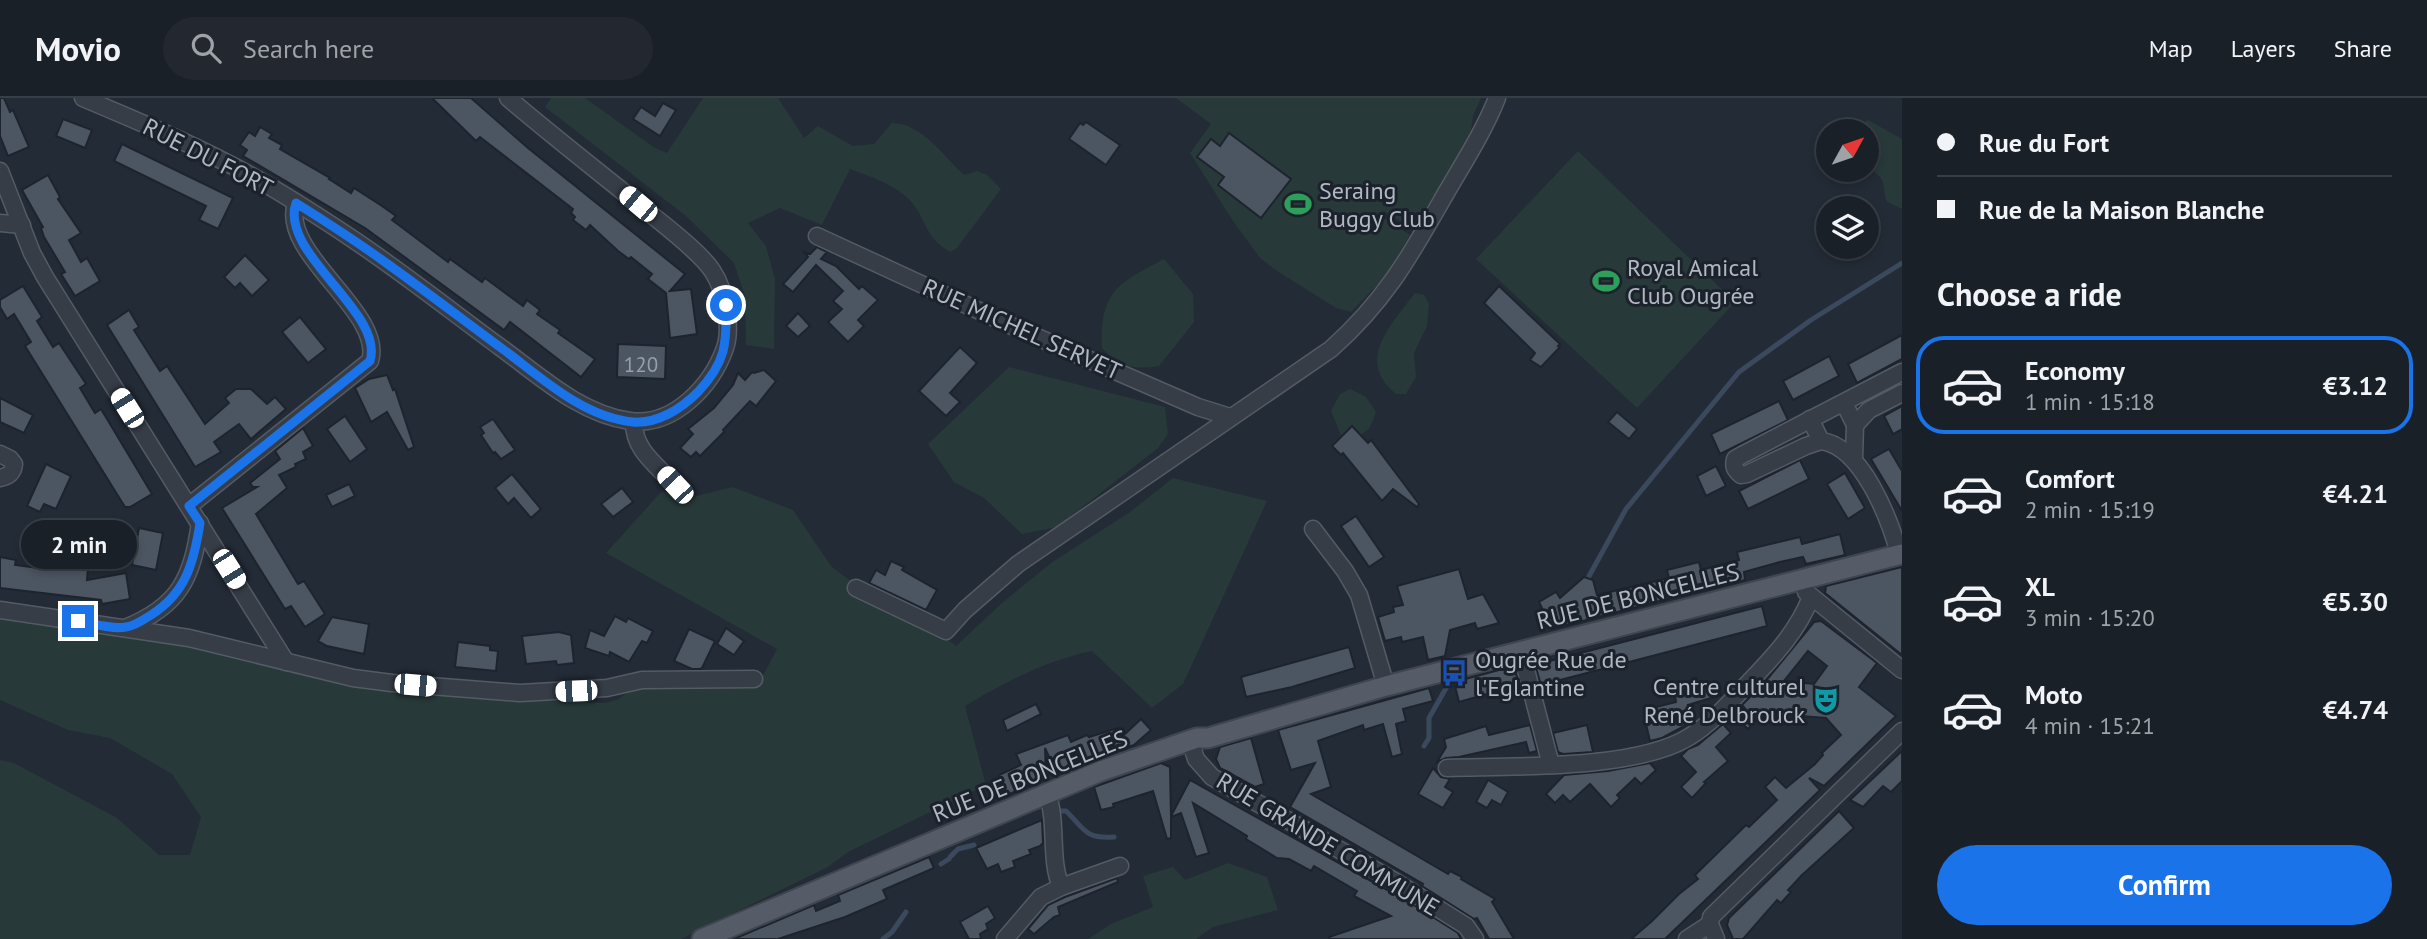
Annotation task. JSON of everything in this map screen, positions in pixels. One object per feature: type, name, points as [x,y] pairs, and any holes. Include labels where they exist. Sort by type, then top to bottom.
[{"type":"main road","name":"RUE DE BONCELLES","points":[[702,939],[729,934],[1047,793],[1190,740],[1220,735],[1521,651],[1900,554]]},
{"type":"street","name":"RUE DU FORT","points":[[83,98],[233,166],[296,203],[389,264],[571,400],[610,417],[634,422],[656,420],[687,403],[706,384],[719,364],[727,341],[726,305],[713,272],[678,237],[508,98]]},
{"type":"street","points":[[856,588],[946,631],[979,597],[1018,564],[1331,349],[1376,306],[1408,260],[1480,136],[1497,98]]},
{"type":"street","points":[[0,172],[32,253],[45,277],[286,662]]},
{"type":"street","points":[[189,506],[370,361],[373,351],[367,330],[300,238],[293,213],[296,203]]},
{"type":"street","points":[[0,223],[22,225]]},
{"type":"street","name":"RUE MICHEL SERVET","points":[[817,236],[1014,327],[1198,407],[1230,417]]},
{"type":"street","points":[[1900,554],[1888,519],[1854,458],[1833,445],[1821,441],[1805,446],[1747,474],[1741,475],[1734,465],[1735,459],[1902,372]]},
{"type":"street","points":[[1855,425],[1869,410],[1902,393]]},
{"type":"street","points":[[1844,403],[1855,425],[1854,458]]},
{"type":"street","points":[[1810,419],[1821,441]]},
{"type":"street","points":[[634,422],[634,438],[638,446],[675,485]]},
{"type":"street","points":[[0,454],[9,458],[13,471],[0,478]]},
{"type":"street","points":[[125,628],[157,612],[179,590],[193,564],[200,523]]},
{"type":"street","points":[[1313,529],[1345,571],[1359,595],[1386,687]]},
{"type":"street","points":[[1794,581],[1902,670]]},
{"type":"street","points":[[1447,768],[1551,765],[1649,753],[1691,736],[1741,691],[1781,648],[1800,621],[1811,597]]},
{"type":"street","points":[[0,610],[189,638],[354,678],[520,693],[607,688],[642,680],[754,679]]},
{"type":"street","points":[[1521,651],[1551,765]]},
{"type":"street","points":[[1687,939],[1712,927],[1902,731]]},
{"type":"street","name":"RUE GRANDE COMMUNE","points":[[1190,740],[1196,759],[1212,777],[1396,882],[1466,926],[1475,939]]},
{"type":"street","points":[[1047,793],[1052,810],[1057,875],[1061,887]]},
{"type":"street","points":[[1004,939],[1041,897],[1120,866]]},
{"type":"shaded area","points":[[551,98],[585,98],[655,148],[667,153],[703,98],[778,98],[804,138],[818,126],[853,146],[874,144],[892,123],[902,124],[922,134],[964,175],[977,171],[987,175],[1001,189],[957,248],[950,252],[931,235],[907,197],[884,182],[850,169],[822,225],[780,208],[748,223],[766,246],[775,279],[774,349],[746,345],[745,296],[734,263],[686,216],[545,107]]},
{"type":"shaded area","name":"Seraing Buggy Club","points":[[1176,98],[1481,98],[1473,116],[1470,138],[1413,229],[1384,211],[1380,216],[1410,235],[1383,279],[1351,312],[1336,308],[1260,258],[1190,153],[1211,124]]},
{"type":"shaded area","points":[[1880,127],[1902,139],[1902,209],[1887,202],[1882,179]]},
{"type":"shaded area","name":"Royal Amical Club Ougrée","points":[[1578,151],[1735,302],[1637,408],[1476,259]]},
{"type":"shaded area","points":[[1164,259],[1193,294],[1194,322],[1159,366],[1128,366],[1102,348],[1102,329],[1108,301],[1123,283]]},
{"type":"shaded area","points":[[1415,293],[1424,295],[1429,304],[1427,326],[1414,353],[1416,377],[1406,394],[1396,394],[1384,381],[1378,368],[1378,356],[1388,330]]},
{"type":"shaded area","points":[[1009,367],[1165,407],[1168,434],[1158,448],[1057,527],[1022,534],[984,498],[954,482],[928,444]]},
{"type":"shaded area","points":[[1350,389],[1366,397],[1376,412],[1371,426],[1364,433],[1341,435],[1331,411],[1340,394]]},
{"type":"shaded area","points":[[1173,478],[1267,501],[1183,684],[1152,708],[1092,651],[1058,660],[1010,681],[965,706],[986,785],[848,852],[828,867],[681,939],[0,939],[0,760],[14,763],[117,818],[159,855],[190,855],[201,817],[172,774],[110,738],[68,730],[0,700],[0,618],[183,645],[331,681],[374,688],[605,703],[617,700],[637,686],[759,683],[777,649],[606,553],[662,491],[688,498],[733,487],[793,510],[831,566],[854,584],[935,630],[956,646],[1002,603],[1051,563],[1130,512]]},
{"type":"shaded area","points":[[1228,863],[1267,877],[1278,910],[1213,927],[1196,939],[1088,939],[1111,924],[1153,907],[1143,876],[1173,867],[1185,880]]},
{"type":"building","points":[[0,98],[4,98],[10,112],[13,110],[29,147],[8,156],[0,136]]},
{"type":"building","points":[[432,98],[471,98],[528,148],[685,274],[670,291],[691,289],[697,334],[670,338],[666,293],[648,279],[652,274],[631,257],[629,259],[618,251],[590,225],[586,230],[573,220],[573,209],[480,137],[476,141]]},
{"type":"building","points":[[663,103],[676,110],[660,136],[633,119],[641,107],[655,116]]},
{"type":"building","points":[[63,119],[92,130],[85,148],[56,136]]},
{"type":"building","points":[[1086,122],[1120,145],[1106,165],[1069,139],[1080,123],[1083,125]]},
{"type":"building","points":[[260,127],[272,134],[269,138],[282,145],[280,149],[351,193],[354,188],[396,216],[392,220],[448,262],[450,259],[482,282],[485,278],[523,306],[527,300],[540,310],[537,314],[560,330],[558,333],[595,359],[581,377],[510,322],[504,330],[365,228],[243,156],[247,150],[240,145],[249,132],[255,136]]},
{"type":"building","points":[[1229,133],[1291,179],[1261,218],[1218,185],[1224,177],[1197,157],[1211,139],[1220,146]]},
{"type":"building","points":[[122,144],[233,198],[218,229],[199,220],[206,206],[114,161]]},
{"type":"building","points":[[48,175],[60,197],[58,199],[81,233],[69,240],[81,262],[87,258],[100,281],[75,296],[61,274],[65,272],[44,237],[43,227],[22,190]]},
{"type":"building","points":[[817,247],[827,252],[821,259],[836,266],[859,289],[862,286],[878,300],[858,320],[864,326],[848,342],[828,322],[842,309],[833,301],[843,291],[816,265],[793,292],[783,284],[808,257],[804,252],[810,254]]},
{"type":"building","points":[[245,255],[269,280],[252,296],[240,283],[235,288],[224,277]]},
{"type":"building","points":[[23,286],[42,317],[37,321],[53,347],[59,343],[86,384],[80,388],[95,413],[101,409],[152,494],[130,507],[125,507],[25,346],[31,342],[14,314],[7,319],[0,307],[0,300]]},
{"type":"building","points":[[1499,286],[1560,344],[1541,367],[1530,360],[1535,353],[1484,303]]},
{"type":"building","points":[[129,310],[139,327],[134,330],[160,371],[167,366],[205,424],[229,403],[225,398],[236,389],[251,389],[267,404],[275,397],[286,409],[251,439],[239,424],[214,442],[221,452],[195,467],[107,325]]},
{"type":"building","points":[[798,313],[810,326],[798,337],[786,326]]},
{"type":"building","points":[[300,317],[326,349],[308,363],[282,332]]},
{"type":"building","points":[[1902,335],[1902,359],[1857,383],[1848,364]]},
{"type":"building","points":[[618,344],[666,346],[665,379],[617,377]]},
{"type":"building","points":[[960,347],[977,363],[950,393],[960,402],[946,416],[919,391]]},
{"type":"building","points":[[1829,356],[1839,376],[1793,400],[1783,381]]},
{"type":"building","points":[[764,370],[776,381],[756,406],[750,401],[700,456],[696,452],[691,457],[680,448],[693,434],[688,429],[714,408],[733,385],[738,373],[745,380],[752,372]]},
{"type":"building","points":[[387,375],[393,390],[395,389],[414,447],[408,450],[387,412],[371,422],[355,388],[369,379]]},
{"type":"building","points":[[0,398],[33,415],[24,433],[0,422]]},
{"type":"building","points":[[1779,401],[1788,420],[1720,454],[1711,434]]},
{"type":"building","points":[[1902,406],[1902,429],[1893,434],[1884,416]]},
{"type":"building","points":[[1617,412],[1637,429],[1629,439],[1608,422]]},
{"type":"building","points":[[345,416],[367,449],[350,462],[327,429]]},
{"type":"building","points":[[493,419],[515,450],[501,459],[493,453],[481,435],[484,433],[480,427]]},
{"type":"building","points":[[1352,426],[1368,443],[1371,440],[1419,504],[1417,507],[1393,489],[1382,501],[1343,453],[1341,455],[1332,446]]},
{"type":"building","points":[[303,428],[313,446],[303,452],[306,459],[279,475],[287,488],[256,514],[298,584],[304,581],[325,614],[305,627],[291,606],[285,609],[222,508],[257,487],[250,483],[280,459],[275,451]]},
{"type":"building","points":[[1889,449],[1902,471],[1902,511],[1871,459]]},
{"type":"building","points":[[1800,460],[1809,479],[1748,509],[1739,491]]},
{"type":"building","points":[[46,464],[71,476],[56,509],[44,504],[40,512],[27,506]]},
{"type":"building","points":[[1716,466],[1726,486],[1706,496],[1697,476]]},
{"type":"building","points":[[1845,473],[1865,508],[1848,519],[1827,484]]},
{"type":"building","points":[[512,474],[541,509],[531,518],[514,498],[508,504],[495,488]]},
{"type":"building","points":[[349,484],[355,496],[332,507],[326,495]]},
{"type":"building","points":[[622,488],[633,502],[613,517],[601,504]]},
{"type":"building","points":[[1356,516],[1384,557],[1369,567],[1341,526]]},
{"type":"building","points":[[139,528],[163,533],[156,570],[132,565]]},
{"type":"building","points":[[1840,534],[1845,555],[1806,564],[1803,557],[1780,562],[1744,572],[1745,580],[1706,590],[1704,583],[1673,591],[1675,597],[1552,629],[1539,602],[1556,592],[1560,598],[1584,577],[1593,580],[1597,595],[1669,578],[1667,570],[1699,562],[1701,570],[1739,560],[1737,552],[1800,537],[1802,544]]},
{"type":"building","points":[[0,557],[16,560],[15,565],[47,569],[47,565],[88,568],[87,580],[126,573],[130,599],[102,604],[101,600],[0,588]]},
{"type":"building","points":[[891,561],[937,590],[926,610],[869,583],[876,570],[885,575]]},
{"type":"building","points":[[1902,567],[1902,655],[1825,593],[1826,586]]},
{"type":"building","points":[[1459,569],[1468,599],[1483,594],[1499,623],[1477,629],[1475,623],[1450,630],[1445,656],[1428,660],[1423,637],[1402,642],[1401,637],[1385,641],[1378,617],[1394,612],[1393,607],[1403,605],[1397,586]]},
{"type":"building","points":[[1762,606],[1767,626],[1541,685],[1534,661],[1537,660],[1538,664]]},
{"type":"building","points":[[615,616],[626,622],[628,618],[653,631],[647,643],[642,641],[629,662],[610,652],[609,656],[585,648],[590,630],[604,636]]},
{"type":"building","points":[[332,617],[369,624],[364,654],[327,646],[318,641]]},
{"type":"building","points":[[1821,621],[1877,663],[1859,687],[1896,716],[1824,786],[1809,778],[1820,790],[1665,939],[1631,939],[1698,879],[1695,875],[1746,825],[1749,827],[1777,800],[1765,787],[1775,777],[1786,788],[1815,764],[1822,753],[1841,735],[1826,718],[1763,713],[1748,729],[1738,720],[1747,711],[1742,705],[1765,682],[1814,622]],"holes":[[[1808,651],[1827,666],[1814,684],[1784,681]]]},
{"type":"building","points":[[726,628],[744,641],[734,655],[717,644]]},
{"type":"building","points":[[689,629],[715,641],[700,669],[692,669],[674,661]]},
{"type":"building","points":[[559,632],[571,635],[574,663],[557,665],[556,661],[526,664],[522,636]]},
{"type":"building","points":[[458,642],[490,646],[490,650],[498,651],[496,671],[455,667]]},
{"type":"building","points":[[1349,647],[1355,668],[1292,687],[1246,697],[1241,677]]},
{"type":"building","points":[[1514,666],[1520,690],[1513,692],[1512,687],[1459,702],[1454,682]]},
{"type":"building","points":[[1719,685],[1721,695],[1688,705],[1692,722],[1662,738],[1650,741],[1646,724],[1656,722],[1652,708],[1676,702],[1675,695]]},
{"type":"building","points":[[1429,688],[1433,701],[1403,709],[1406,721],[1396,724],[1402,754],[1392,757],[1383,724],[1364,730],[1363,725],[1318,741],[1331,787],[1311,794],[1448,874],[1450,871],[1462,877],[1461,879],[1495,899],[1492,902],[1514,939],[1489,939],[1477,918],[1474,919],[1422,886],[1423,884],[1290,807],[1315,763],[1291,770],[1278,730]]},
{"type":"building","points":[[1036,704],[1041,714],[1007,731],[1003,720]]},
{"type":"building","points":[[1141,719],[1151,730],[1134,745],[1056,772],[1045,748],[1046,775],[1035,779],[1036,783],[1007,795],[999,775],[1021,765],[1016,754],[1068,735],[1071,742],[1087,735],[1089,737],[1118,728],[1123,736]]},
{"type":"building","points":[[1723,724],[1731,733],[1716,747],[1728,761],[1704,782],[1706,783],[1692,798],[1681,787],[1696,772],[1681,756]]},
{"type":"building","points":[[1530,725],[1537,751],[1529,753],[1526,742],[1437,762],[1446,747],[1444,739],[1486,726],[1489,735]]},
{"type":"building","points":[[1587,725],[1593,752],[1558,752],[1553,733]]},
{"type":"building","points":[[1251,738],[1264,784],[1255,787],[1220,768],[1216,759],[1220,747]]},
{"type":"building","points":[[1902,751],[1902,781],[1891,792],[1883,786],[1863,807],[1850,800]]},
{"type":"building","points":[[1161,763],[1170,767],[1171,816],[1190,780],[1412,904],[1458,933],[1461,939],[1330,939],[1329,937],[1391,916],[1354,896],[1357,891],[1314,866],[1311,871],[1289,859],[1277,858],[1193,803],[1209,853],[1196,857],[1181,813],[1171,817],[1171,838],[1167,839],[1153,791],[1101,810],[1094,787]]},
{"type":"building","points":[[1650,763],[1656,770],[1641,784],[1635,778],[1617,795],[1620,798],[1611,807],[1590,784],[1570,802],[1563,795],[1555,803],[1546,794],[1564,775],[1608,771]]},
{"type":"building","points":[[1433,768],[1441,777],[1450,779],[1445,787],[1453,792],[1443,808],[1418,794]]},
{"type":"building","points":[[1488,780],[1508,792],[1501,805],[1492,800],[1487,808],[1476,802]]},
{"type":"building","points":[[1839,811],[1854,828],[1802,875],[1788,890],[1791,892],[1781,903],[1777,900],[1743,939],[1733,939],[1727,925],[1729,918]]},
{"type":"building","points":[[1042,820],[1043,843],[1040,846],[1029,850],[1031,854],[1013,861],[1015,867],[1001,872],[998,864],[987,869],[976,848]]},
{"type":"building","points":[[929,857],[934,868],[883,890],[887,899],[845,917],[778,939],[734,939],[814,905],[816,911],[840,901],[838,895]]},
{"type":"building","points":[[1117,878],[1118,882],[1058,907],[1060,915],[1034,934],[1028,929],[1048,905]]},
{"type":"building","points":[[988,906],[995,918],[986,924],[988,929],[980,934],[981,939],[969,939],[960,922]]},
{"type":"waterway","points":[[1588,578],[1626,509],[1739,372],[1811,320],[1902,263]]},
{"type":"waterway","points":[[1424,746],[1429,738],[1429,718],[1449,683]]},
{"type":"waterway","points":[[1059,811],[1066,811],[1086,832],[1114,837]]},
{"type":"waterway","points":[[950,857],[958,849],[974,845]]},
{"type":"waterway","points":[[941,864],[949,859]]},
{"type":"waterway","points":[[883,939],[892,932],[906,912]]},
{"type":"place","name":"Seraing Buggy Club","points":[[1298,204]]},
{"type":"place","name":"Royal Amical Club Ougrée","points":[[1606,281]]},
{"type":"place","name":"Ougrée Rue de l'Eglantine","points":[[1454,673]]},
{"type":"place","name":"Centre culturel René Delbrouck","points":[[1826,700]]},
{"type":"route","points":[[78,621],[125,628],[157,612],[169,602],[187,578],[193,564],[200,523],[189,506],[370,361],[373,351],[367,330],[300,238],[294,225],[296,203],[389,264],[571,400],[610,417],[634,422],[656,420],[687,403],[706,384],[719,364],[727,341],[726,305]]}]
